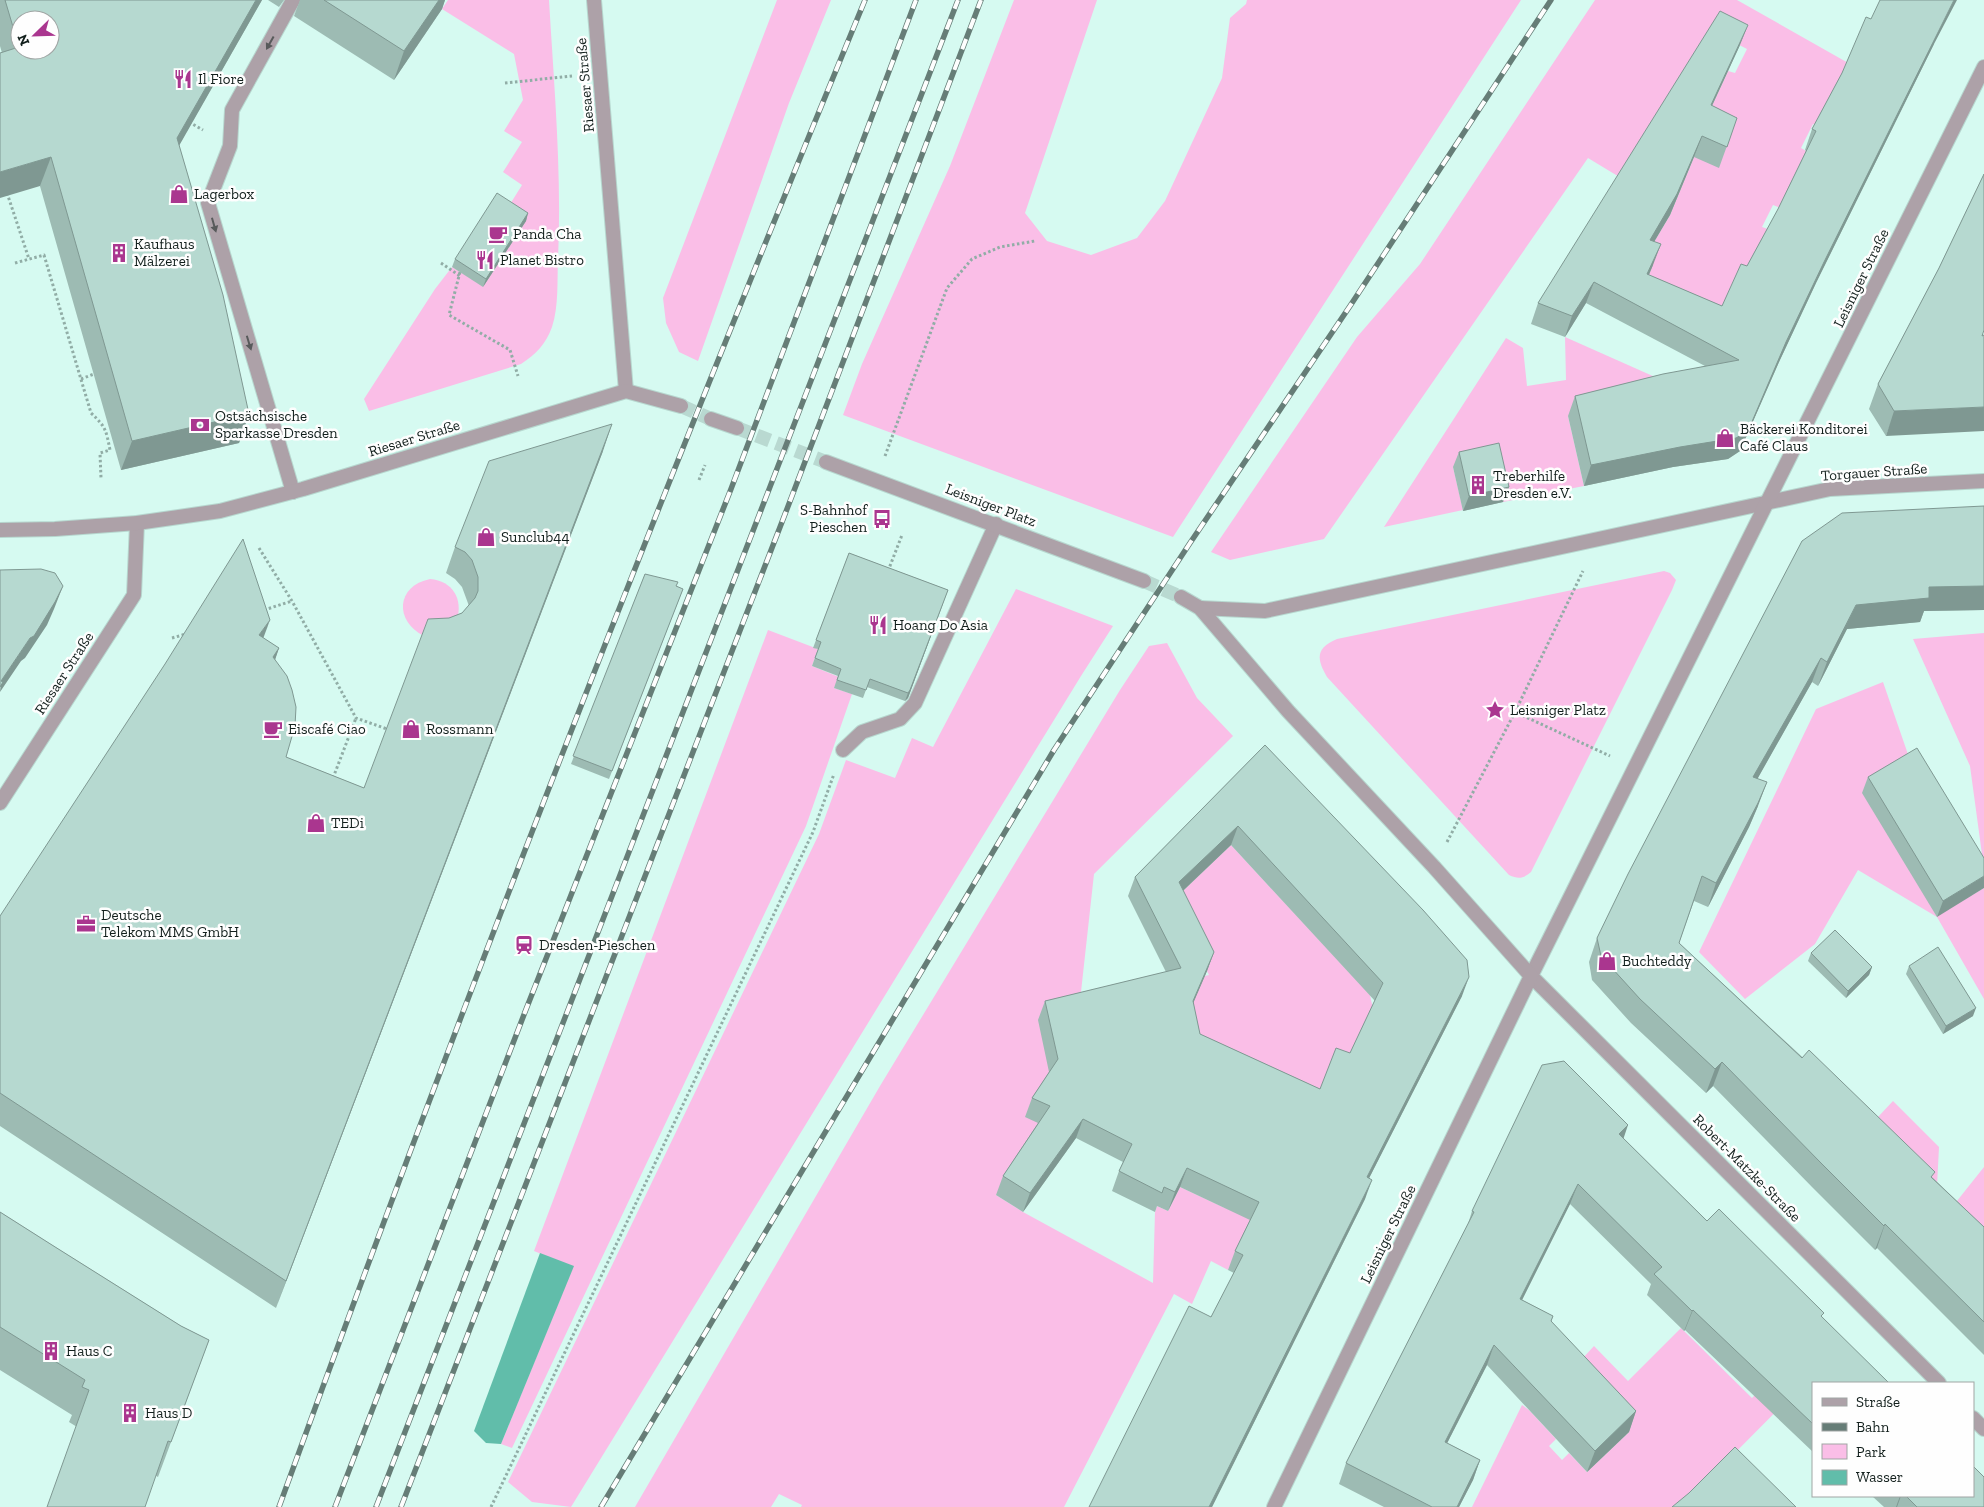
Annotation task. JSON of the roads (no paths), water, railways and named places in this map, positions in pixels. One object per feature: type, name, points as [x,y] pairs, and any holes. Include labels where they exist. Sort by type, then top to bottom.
[{"type":"street","points":[[293,0],[232,110],[230,146],[208,203],[293,492]]},
{"type":"street","name":"Riesaer Straße","points":[[0,803],[134,594],[137,524],[220,511],[293,492],[626,391],[594,0]]},
{"type":"street","name":"Leisniger Straße","points":[[1767,503],[1984,67]]},
{"type":"street","points":[[626,391],[681,406]]},
{"type":"street","points":[[711,418],[737,428]]},
{"type":"street","name":"Leisniger Platz","points":[[826,462],[996,524],[1144,581]]},
{"type":"street","name":"Torgauer Straße","points":[[1767,503],[1830,489],[1984,481]]},
{"type":"street","points":[[1200,608],[1266,611],[1767,503]]},
{"type":"street","points":[[1181,597],[1200,608],[1288,711],[1434,867],[1531,976],[1767,503]]},
{"type":"street","points":[[0,530],[137,524]]},
{"type":"street","points":[[843,750],[862,732],[900,719],[915,703],[996,524]]},
{"type":"street","name":"Leisniger Straße","points":[[1274,1507],[1531,976]]},
{"type":"street","name":"Robert-Matzke-Straße","points":[[1531,976],[1937,1382]]},
{"type":"street","points":[[1974,1419],[1984,1429]]},
{"type":"water","points":[[540,1253],[574,1266],[501,1444],[486,1443],[474,1431]]},
{"type":"tunnel","points":[[681,406],[711,419]]},
{"type":"tunnel","points":[[737,428],[826,462]]},
{"type":"tunnel","points":[[1144,581],[1181,597]]},
{"type":"railway","points":[[279,1507],[419,1128],[564,750],[712,374],[865,0]]},
{"type":"railway","points":[[335,1507],[525,1012],[731,489],[916,0]]},
{"type":"railway","points":[[376,1507],[958,0]]},
{"type":"railway","points":[[401,1507],[787,509],[981,0]]},
{"type":"railway","points":[[601,1507],[1054,750],[1551,0]]},
{"type":"place","name":"Il Fiore","points":[[183,79]]},
{"type":"place","name":"Lagerbox","points":[[179,194]]},
{"type":"place","name":"Panda Cha","points":[[498,234]]},
{"type":"place","name":"Kaufhaus Mälzerei","points":[[119,253]]},
{"type":"place","name":"Planet Bistro","points":[[485,260]]},
{"type":"place","name":"Ostsächsische Sparkasse Dresden","points":[[200,425]]},
{"type":"place","name":"Bäckerei Konditorei Café Claus","points":[[1725,438]]},
{"type":"place","name":"Treberhilfe Dresden e.V.","points":[[1478,485]]},
{"type":"place","name":"S-Bahnhof Pieschen","points":[[882,519]]},
{"type":"place","name":"Sunclub44","points":[[486,537]]},
{"type":"place","name":"Hoang Do Asia","points":[[878,625]]},
{"type":"place","name":"Leisniger Platz","points":[[1495,710]]},
{"type":"place","name":"Eiscafé Ciao","points":[[273,729]]},
{"type":"place","name":"Rossmann","points":[[411,729]]},
{"type":"place","name":"TEDi","points":[[316,823]]},
{"type":"place","name":"Deutsche Telekom MMS GmbH","points":[[86,924]]},
{"type":"place","name":"Dresden-Pieschen","points":[[524,945]]},
{"type":"place","name":"Buchteddy","points":[[1607,961]]},
{"type":"place","name":"Haus C","points":[[51,1351]]},
{"type":"place","name":"Haus D","points":[[130,1413]]}]
